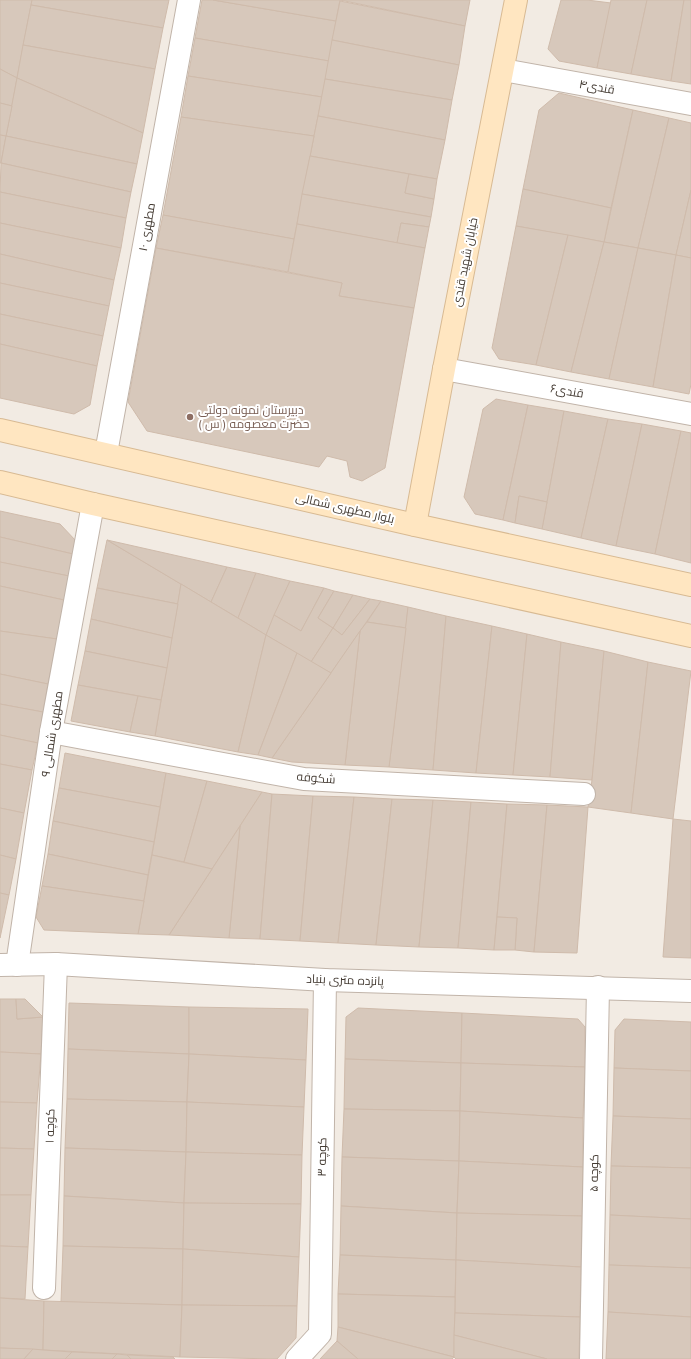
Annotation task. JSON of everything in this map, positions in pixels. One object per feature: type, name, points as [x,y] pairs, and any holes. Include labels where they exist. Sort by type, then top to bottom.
[{"type":"street","name":"مطهری ۱۰","points":[[106,453],[189,0]]},
{"type":"street","name":"خیابان شهید قندی","points":[[416,525],[444,369],[516,0]]},
{"type":"street","name":"قندی۴","points":[[503,70],[691,104]]},
{"type":"street","name":"قندی۶","points":[[444,369],[691,414]]},
{"type":"street","name":"بلوار مطهری شمالی","points":[[0,430],[416,525],[691,585]]},
{"type":"street","points":[[0,482],[93,504],[691,636]]},
{"type":"street","name":"مطهری شمالی ۹","points":[[9,965],[93,504]]},
{"type":"street","name":"شکوفه","points":[[51,732],[304,779],[584,794]]},
{"type":"street","name":"پانزده متری بنیاد","points":[[9,965],[56,964],[325,980],[598,987],[691,991]]},
{"type":"street","name":"کوچه ۱","points":[[44,1288],[56,964]]},
{"type":"street","name":"کوچه ۳","points":[[297,1359],[320,1334],[325,980]]},
{"type":"street","name":"کوچه ۵","points":[[591,1359],[598,987]]},
{"type":"building","points":[[0,0],[32,0],[17,78],[0,69]]},
{"type":"building","points":[[32,0],[169,0],[163,28],[31,5]]},
{"type":"building","points":[[202,0],[213,0],[336,21],[329,61],[195,38]]},
{"type":"building","points":[[213,0],[340,0],[336,21]]},
{"type":"building","points":[[340,0],[470,0],[465,26]]},
{"type":"building","points":[[561,0],[587,0],[611,3],[597,68],[559,61],[548,49]]},
{"type":"building","points":[[611,0],[647,0],[631,74],[597,68]]},
{"type":"building","points":[[647,0],[684,0],[671,81],[631,74]]},
{"type":"building","points":[[684,0],[691,0],[691,84],[671,81]]},
{"type":"building","points":[[340,1],[465,26],[459,65],[332,40]]},
{"type":"building","points":[[31,5],[163,28],[155,69],[23,45]]},
{"type":"building","points":[[195,38],[329,61],[322,97],[188,76]]},
{"type":"building","points":[[332,40],[459,65],[452,100],[325,79]]},
{"type":"building","points":[[23,45],[155,69],[143,133],[17,78]]},
{"type":"building","points":[[0,69],[17,78],[12,106],[0,103]]},
{"type":"building","points":[[188,76],[322,97],[314,136],[181,117]]},
{"type":"building","points":[[17,78],[143,133],[137,164],[6,136]]},
{"type":"building","points":[[325,79],[452,100],[445,140],[318,116]]},
{"type":"building","points":[[559,93],[633,110],[611,208],[523,189],[539,110]]},
{"type":"building","points":[[0,103],[12,106],[6,136],[0,135]]},
{"type":"building","points":[[633,110],[669,118],[638,248],[604,242]]},
{"type":"building","points":[[318,116],[445,140],[437,179],[310,156]]},
{"type":"building","points":[[181,117],[314,136],[294,239],[163,215]]},
{"type":"building","points":[[669,118],[691,123],[691,190],[676,255],[638,248]]},
{"type":"building","points":[[0,135],[6,136],[1,163],[0,163]]},
{"type":"building","points":[[6,136],[137,164],[131,192],[1,163]]},
{"type":"building","points":[[310,156],[409,174],[405,193],[434,199],[431,217],[302,194]]},
{"type":"building","points":[[1,163],[131,192],[126,218],[0,192]]},
{"type":"building","points":[[409,174],[437,179],[434,199],[405,193]]},
{"type":"building","points":[[523,189],[611,208],[604,242],[516,226]]},
{"type":"building","points":[[691,190],[691,258],[676,255]]},
{"type":"building","points":[[0,192],[126,218],[121,248],[0,223]]},
{"type":"building","points":[[302,194],[431,217],[429,227],[401,223],[397,243],[297,224]]},
{"type":"building","points":[[163,215],[294,239],[288,272],[156,248]]},
{"type":"building","points":[[0,223],[121,248],[114,280],[0,254]]},
{"type":"building","points":[[401,223],[429,227],[425,248],[397,243]]},
{"type":"building","points":[[297,224],[425,248],[414,308],[339,296],[342,283],[288,272]]},
{"type":"building","points":[[516,226],[568,235],[536,365],[499,359],[492,348]]},
{"type":"building","points":[[568,235],[604,242],[571,372],[536,365]]},
{"type":"building","points":[[604,242],[638,248],[609,379],[571,372]]},
{"type":"building","points":[[156,248],[342,283],[339,296],[414,308],[385,468],[362,481],[350,477],[347,461],[327,456],[319,467],[147,431],[128,402]]},
{"type":"building","points":[[638,248],[676,255],[653,387],[609,379]]},
{"type":"building","points":[[0,254],[114,280],[109,306],[0,283]]},
{"type":"building","points":[[676,255],[691,258],[691,384],[689,394],[653,387]]},
{"type":"building","points":[[0,283],[109,306],[103,336],[0,314]]},
{"type":"building","points":[[0,314],[103,336],[97,366],[0,344]]},
{"type":"building","points":[[0,344],[97,366],[90,405],[74,414],[0,398]]},
{"type":"building","points":[[496,399],[528,405],[503,520],[475,514],[464,497],[483,409]]},
{"type":"building","points":[[528,405],[564,411],[547,502],[519,496],[515,523],[503,520]]},
{"type":"building","points":[[564,411],[608,419],[581,538],[542,529]]},
{"type":"building","points":[[608,419],[642,424],[616,546],[581,538]]},
{"type":"building","points":[[642,424],[681,431],[655,554],[616,546]]},
{"type":"building","points":[[681,431],[691,433],[691,563],[655,554]]},
{"type":"building","points":[[519,496],[547,502],[542,529],[515,523]]},
{"type":"building","points":[[0,511],[60,524],[76,541],[73,554],[0,537]]},
{"type":"building","points":[[0,537],[73,554],[69,576],[0,562]]},
{"type":"building","points":[[107,540],[181,584],[178,604],[97,588]]},
{"type":"building","points":[[107,540],[227,567],[211,602]]},
{"type":"building","points":[[0,562],[69,576],[64,600],[0,586]]},
{"type":"building","points":[[227,567],[256,573],[238,618],[211,602]]},
{"type":"building","points":[[256,573],[290,581],[266,635],[238,618]]},
{"type":"building","points":[[290,581],[324,588],[301,631],[274,615]]},
{"type":"building","points":[[181,584],[266,635],[238,752],[155,736]]},
{"type":"building","points":[[0,586],[64,600],[57,639],[0,631]]},
{"type":"building","points":[[97,588],[178,604],[172,638],[91,619]]},
{"type":"building","points":[[324,588],[334,591],[318,618],[333,628],[311,662],[266,635],[274,615],[301,631]]},
{"type":"building","points":[[334,591],[353,595],[333,628],[318,618]]},
{"type":"building","points":[[353,595],[370,599],[342,635],[333,628]]},
{"type":"building","points":[[370,599],[381,601],[331,673],[311,662],[333,628],[342,635]]},
{"type":"building","points":[[381,601],[408,607],[406,628],[367,622]]},
{"type":"building","points":[[408,607],[446,616],[433,770],[389,767]]},
{"type":"building","points":[[446,616],[492,626],[476,773],[433,770]]},
{"type":"building","points":[[91,619],[172,638],[167,668],[85,651]]},
{"type":"building","points":[[367,622],[406,628],[389,767],[345,765],[360,631]]},
{"type":"building","points":[[492,626],[527,634],[513,775],[476,773]]},
{"type":"building","points":[[0,631],[57,639],[48,684],[0,674]]},
{"type":"building","points":[[360,631],[345,765],[292,762],[272,758]]},
{"type":"building","points":[[527,634],[561,642],[550,777],[513,775]]},
{"type":"building","points":[[266,635],[297,653],[258,755],[238,752]]},
{"type":"building","points":[[561,642],[604,651],[592,780],[550,777]]},
{"type":"building","points":[[85,651],[167,668],[161,700],[78,685]]},
{"type":"building","points":[[604,651],[648,662],[631,813],[588,807],[592,780]]},
{"type":"building","points":[[297,653],[331,673],[272,758],[258,755]]},
{"type":"building","points":[[648,662],[691,671],[673,819],[631,813]]},
{"type":"building","points":[[0,674],[48,684],[43,712],[0,704]]},
{"type":"building","points":[[78,685],[138,696],[130,732],[71,721]]},
{"type":"building","points":[[138,696],[161,700],[155,736],[130,732]]},
{"type":"building","points":[[0,704],[43,712],[38,743],[0,735]]},
{"type":"building","points":[[0,735],[38,743],[32,770],[0,764]]},
{"type":"building","points":[[65,753],[166,773],[160,807],[59,788]]},
{"type":"building","points":[[0,764],[32,770],[24,813],[0,808]]},
{"type":"building","points":[[166,773],[207,781],[184,862],[152,855]]},
{"type":"building","points":[[207,781],[262,792],[212,869],[184,862]]},
{"type":"building","points":[[59,788],[160,807],[154,842],[53,821]]},
{"type":"building","points":[[262,792],[272,794],[260,939],[229,938],[240,826]]},
{"type":"building","points":[[272,794],[313,796],[300,941],[260,939]]},
{"type":"building","points":[[313,796],[354,797],[338,943],[300,941]]},
{"type":"building","points":[[354,797],[392,799],[376,945],[338,943]]},
{"type":"building","points":[[392,799],[433,800],[419,947],[376,945]]},
{"type":"building","points":[[433,800],[471,802],[458,948],[419,947]]},
{"type":"building","points":[[471,802],[507,804],[494,950],[458,948]]},
{"type":"building","points":[[507,804],[547,805],[534,952],[515,950],[517,918],[497,917]]},
{"type":"building","points":[[547,805],[588,807],[577,953],[534,952]]},
{"type":"building","points":[[0,808],[24,813],[16,859],[0,855]]},
{"type":"building","points":[[673,819],[691,821],[691,958],[663,957]]},
{"type":"building","points":[[53,821],[154,842],[148,875],[48,854]]},
{"type":"building","points":[[240,826],[229,938],[169,935],[212,869]]},
{"type":"building","points":[[48,854],[148,875],[144,901],[42,886]]},
{"type":"building","points":[[0,855],[16,859],[9,895],[0,893]]},
{"type":"building","points":[[152,855],[212,869],[169,935],[138,934]]},
{"type":"building","points":[[42,886],[144,901],[138,934],[44,930],[36,917]]},
{"type":"building","points":[[0,893],[9,895],[0,938]]},
{"type":"building","points":[[497,917],[517,918],[515,950],[494,950]]},
{"type":"building","points":[[0,999],[16,999],[17,1019],[43,1017],[41,1054],[0,1052]]},
{"type":"building","points":[[16,999],[25,999],[43,1017],[17,1019]]},
{"type":"building","points":[[69,1003],[189,1007],[189,1054],[68,1049]]},
{"type":"building","points":[[189,1007],[308,1009],[306,1060],[189,1054]]},
{"type":"building","points":[[358,1008],[462,1013],[461,1063],[345,1059],[346,1017]]},
{"type":"building","points":[[462,1013],[578,1019],[585,1027],[585,1067],[461,1063]]},
{"type":"building","points":[[624,1019],[691,1022],[691,1071],[614,1068],[615,1030]]},
{"type":"building","points":[[68,1049],[189,1054],[187,1102],[67,1099]]},
{"type":"building","points":[[0,1052],[41,1054],[37,1103],[0,1102]]},
{"type":"building","points":[[189,1054],[306,1060],[304,1107],[187,1102]]},
{"type":"building","points":[[345,1059],[461,1063],[460,1111],[344,1109]]},
{"type":"building","points":[[461,1063],[585,1067],[583,1118],[460,1111]]},
{"type":"building","points":[[614,1068],[691,1071],[691,1119],[613,1116]]},
{"type":"building","points":[[67,1099],[187,1102],[186,1152],[65,1148]]},
{"type":"building","points":[[0,1102],[37,1103],[34,1149],[0,1148]]},
{"type":"building","points":[[187,1102],[304,1107],[302,1155],[186,1152]]},
{"type":"building","points":[[344,1109],[460,1111],[459,1161],[342,1157]]},
{"type":"building","points":[[460,1111],[583,1118],[583,1167],[459,1161]]},
{"type":"building","points":[[613,1116],[691,1119],[691,1168],[611,1166]]},
{"type":"building","points":[[0,1148],[34,1149],[31,1195],[0,1195]]},
{"type":"building","points":[[65,1148],[186,1152],[184,1203],[64,1196]]},
{"type":"building","points":[[186,1152],[302,1155],[301,1204],[184,1203]]},
{"type":"building","points":[[342,1157],[459,1161],[457,1213],[341,1206]]},
{"type":"building","points":[[459,1161],[583,1167],[582,1216],[457,1213]]},
{"type":"building","points":[[611,1166],[691,1168],[691,1219],[610,1215]]},
{"type":"building","points":[[0,1195],[31,1195],[28,1247],[0,1246]]},
{"type":"building","points":[[64,1196],[184,1203],[183,1249],[63,1246]]},
{"type":"building","points":[[184,1203],[301,1204],[299,1257],[183,1249]]},
{"type":"building","points":[[341,1206],[457,1213],[456,1260],[340,1255]]},
{"type":"building","points":[[457,1213],[582,1216],[581,1267],[456,1260]]},
{"type":"building","points":[[610,1215],[691,1219],[691,1268],[609,1265]]},
{"type":"building","points":[[0,1246],[28,1247],[25,1299],[0,1298]]},
{"type":"building","points":[[63,1246],[183,1249],[182,1305],[61,1302]]},
{"type":"building","points":[[183,1249],[299,1257],[297,1306],[182,1305]]},
{"type":"building","points":[[340,1255],[456,1260],[455,1297],[338,1294]]},
{"type":"building","points":[[456,1260],[581,1267],[580,1317],[455,1313]]},
{"type":"building","points":[[609,1265],[691,1268],[691,1317],[608,1312]]},
{"type":"building","points":[[338,1294],[455,1297],[454,1357],[338,1327]]},
{"type":"building","points":[[0,1298],[44,1301],[43,1350],[0,1348]]},
{"type":"building","points":[[44,1301],[182,1305],[180,1357],[43,1350]]},
{"type":"building","points":[[182,1305],[297,1306],[296,1338],[277,1359],[180,1357]]},
{"type":"building","points":[[608,1312],[691,1317],[691,1359],[606,1359]]},
{"type":"building","points":[[455,1313],[580,1317],[579,1359],[547,1359],[454,1335]]},
{"type":"building","points":[[338,1327],[454,1357],[452,1359],[358,1359],[337,1341]]},
{"type":"building","points":[[454,1335],[547,1359],[456,1359],[454,1357]]},
{"type":"building","points":[[337,1341],[358,1359],[320,1359]]},
{"type":"building","points":[[0,1348],[33,1349],[24,1359],[0,1359]]},
{"type":"building","points":[[33,1349],[72,1352],[65,1359],[24,1359]]},
{"type":"building","points":[[72,1352],[117,1354],[112,1359],[65,1359]]},
{"type":"building","points":[[117,1354],[127,1355],[131,1359],[112,1359]]},
{"type":"building","points":[[127,1355],[173,1357],[175,1359],[131,1359]]},
{"type":"place","name":"دبیرستان نمونه دولتی حضرت معصومه ( س )","points":[[190,417]]}]
